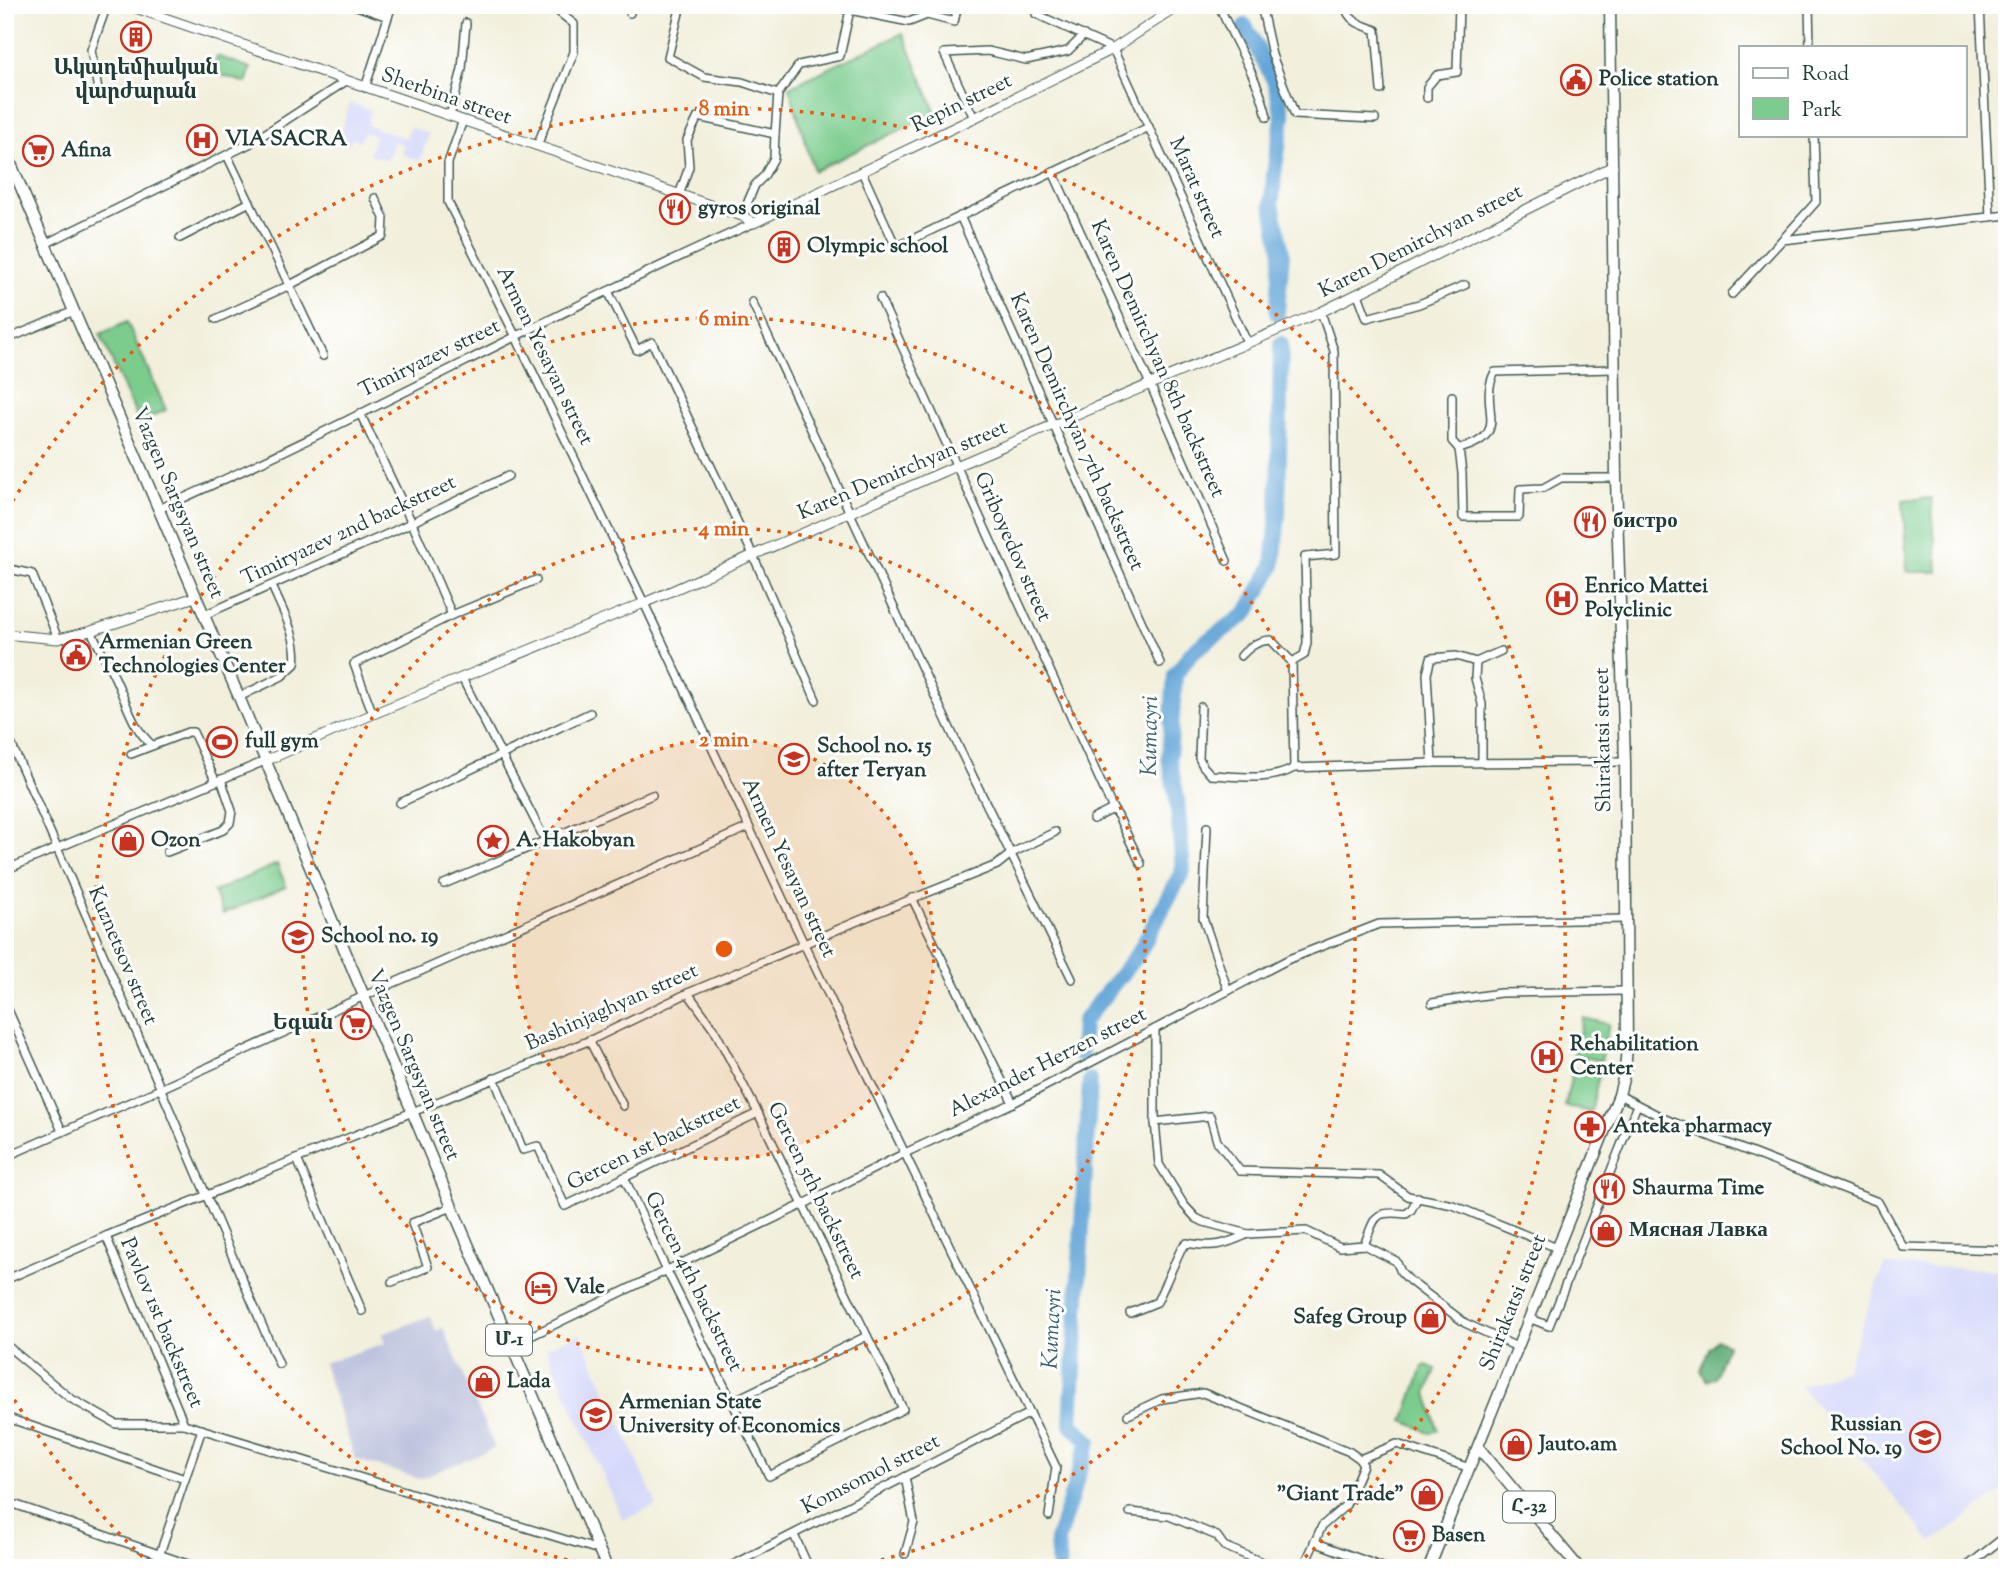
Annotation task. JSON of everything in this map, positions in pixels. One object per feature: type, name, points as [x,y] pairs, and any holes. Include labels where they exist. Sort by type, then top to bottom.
[{"type":"main road","name":"Shirakatsi street","points":[[1429,1568],[1619,1094],[1625,1071],[1625,762],[1616,478],[1610,5]]},
{"type":"main road","name":"Vazgen Sargsyan street","points":[[5,150],[607,1568]]},
{"type":"main road","name":"Հ-32","points":[[1478,1447],[1579,1568]]},
{"type":"street","points":[[98,90],[91,50],[107,5]]},
{"type":"street","name":"Sherbina street","points":[[127,5],[742,216],[754,223]]},
{"type":"street","points":[[354,5],[388,18]]},
{"type":"street","points":[[365,88],[392,5]]},
{"type":"street","points":[[537,146],[574,52],[573,24],[550,5]]},
{"type":"street","points":[[681,5],[668,57],[704,77],[742,82],[778,94]]},
{"type":"street","points":[[834,6],[909,22],[927,15],[954,22],[958,5]]},
{"type":"street","points":[[1038,5],[1036,15],[1113,49]]},
{"type":"street","name":"Repin street","points":[[754,223],[1113,49],[1180,5]]},
{"type":"street","points":[[1219,5],[1263,97],[1267,117]]},
{"type":"street","points":[[1261,5],[1272,55],[1295,115],[1375,119]]},
{"type":"street","points":[[1345,5],[1346,12],[1355,23],[1376,30],[1381,90]]},
{"type":"street","points":[[1427,98],[1427,87],[1437,75],[1457,72],[1460,5]]},
{"type":"street","points":[[1809,5],[1810,46]]},
{"type":"street","points":[[1980,5],[1990,217]]},
{"type":"street","points":[[742,216],[755,185],[764,176],[774,158],[778,94],[800,65],[840,56],[850,10]]},
{"type":"street","points":[[450,116],[462,69],[466,23]]},
{"type":"street","points":[[974,118],[944,52],[988,51],[1027,60],[1068,51],[1084,35]]},
{"type":"street","name":"Marat street","points":[[1113,49],[1247,342]]},
{"type":"street","points":[[45,244],[248,144],[345,81]]},
{"type":"street","points":[[679,195],[688,167],[687,140],[698,117],[775,135]]},
{"type":"street","name":"Armen Yesayan street","points":[[463,120],[448,163],[448,202],[644,603],[804,944],[1056,1467],[1049,1516]]},
{"type":"street","points":[[862,172],[896,247],[1149,127]]},
{"type":"street","points":[[1732,294],[1816,202],[1814,136]]},
{"type":"street","points":[[227,155],[323,356]]},
{"type":"street","name":"Karen Demirchyan street","points":[[5,870],[644,603],[956,466],[1321,312],[1613,166]]},
{"type":"street","name":"Karen Demirchyan 8th backstreet","points":[[1053,172],[1227,561]]},
{"type":"street","points":[[216,319],[290,285],[383,236],[384,218],[375,198]]},
{"type":"street","points":[[180,238],[250,202]]},
{"type":"street","points":[[1782,240],[2007,215]]},
{"type":"street","name":"Karen Demirchyan 7th backstreet","points":[[960,216],[1160,663]]},
{"type":"street","name":"Timiryazev street","points":[[159,509],[754,223]]},
{"type":"street","points":[[1358,294],[1367,318],[1419,304],[1465,285]]},
{"type":"street","points":[[608,291],[637,350],[652,342],[753,555],[816,700]]},
{"type":"street","name":"Griboyedov street","points":[[880,298],[1112,809],[1141,864]]},
{"type":"street","points":[[752,302],[960,750],[1072,979]]},
{"type":"street","points":[[5,340],[74,311]]},
{"type":"street","points":[[1292,662],[1304,655],[1307,643],[1306,557],[1336,554],[1334,351],[1321,312]]},
{"type":"street","points":[[1459,449],[1484,439],[1490,430],[1489,382],[1495,372],[1614,369]]},
{"type":"street","points":[[1452,396],[1451,441],[1459,449],[1463,517],[1519,517],[1520,489],[1543,488],[1561,478],[1616,478]]},
{"type":"street","points":[[360,413],[452,615]]},
{"type":"street","name":"Timiryazev 2nd backstreet","points":[[204,615],[412,523],[508,476]]},
{"type":"street","points":[[5,568],[32,574],[58,639]]},
{"type":"street","points":[[373,714],[354,664],[452,615],[536,580]]},
{"type":"street","points":[[239,697],[282,676],[295,664],[291,631],[272,586]]},
{"type":"street","points":[[5,632],[58,639],[195,597]]},
{"type":"street","points":[[91,631],[134,723],[141,735],[152,745]]},
{"type":"street","points":[[1241,656],[1249,647],[1260,641],[1271,640],[1292,662],[1294,768]]},
{"type":"street","points":[[1432,763],[1427,674],[1431,658],[1456,656],[1476,662],[1501,651]]},
{"type":"street","points":[[1476,662],[1475,678],[1482,704],[1482,763]]},
{"type":"street","points":[[462,678],[545,840]]},
{"type":"street","points":[[1201,707],[1199,758],[1211,775],[1261,777],[1284,773],[1294,768],[1432,763],[1625,762]]},
{"type":"street","points":[[400,803],[590,713]]},
{"type":"street","name":"Kuznetsov street","points":[[5,730],[279,1364]]},
{"type":"street","points":[[131,754],[193,732],[232,811],[230,823],[223,830],[167,852]]},
{"type":"street","points":[[5,753],[14,749]]},
{"type":"street","points":[[444,884],[652,795]]},
{"type":"street","points":[[1093,819],[1112,809]]},
{"type":"street","points":[[5,1157],[750,827]]},
{"type":"street","points":[[1207,827],[1203,919],[1228,991]]},
{"type":"street","name":"Bashinjaghyan street","points":[[5,1280],[106,1236],[589,1040],[688,993],[997,865],[1012,853],[1055,832]]},
{"type":"street","points":[[912,898],[1013,1103]]},
{"type":"street","name":"Alexander Herzen street","points":[[512,1345],[1013,1103],[1290,959],[1379,924],[1625,919]]},
{"type":"street","points":[[1432,1003],[1500,993],[1626,992]]},
{"type":"street","name":"Gercen 5th backstreet","points":[[688,993],[714,1029],[758,1113],[903,1409],[769,1476]]},
{"type":"street","points":[[5,1003],[62,1131]]},
{"type":"street","points":[[1155,1029],[1159,1164],[1184,1205],[1196,1218],[1248,1234],[1306,1231],[1339,1247],[1364,1245],[1396,1261],[1401,1272],[1410,1281],[1465,1322],[1517,1347]]},
{"type":"street","points":[[589,1040],[623,1106]]},
{"type":"street","name":"Gercen 1st backstreet","points":[[494,1079],[523,1150],[538,1146],[565,1206],[758,1113]]},
{"type":"street","points":[[1619,1094],[1672,1122],[1878,1202],[1903,1247],[2007,1250]]},
{"type":"street","points":[[1529,1318],[1549,1326],[1637,1105]]},
{"type":"street","points":[[1156,1122],[1210,1116],[1217,1141],[1240,1171],[1380,1175],[1408,1196],[1453,1205],[1557,1248]]},
{"type":"street","points":[[297,1159],[362,1311]]},
{"type":"street","name":"Gercen 4th backstreet","points":[[624,1177],[666,1269],[769,1476]]},
{"type":"street","points":[[1364,1245],[1381,1213],[1406,1214],[1418,1197]]},
{"type":"street","points":[[391,1283],[428,1267],[412,1223],[452,1207]]},
{"type":"street","points":[[1130,1313],[1157,1302],[1181,1249],[1187,1243],[1208,1247],[1226,1245],[1248,1234]]},
{"type":"street","name":"Pavlov 1st backstreet","points":[[106,1236],[184,1424]]},
{"type":"street","points":[[731,1402],[867,1336]]},
{"type":"street","points":[[5,1344],[70,1398],[116,1424],[184,1424],[600,1550]]},
{"type":"street","points":[[1128,1415],[1161,1399],[1203,1393],[1350,1452],[1360,1459],[1363,1465],[1346,1505],[1322,1525],[1303,1568]]},
{"type":"street","name":"Komsomol street","points":[[727,1568],[1030,1413]]},
{"type":"street","points":[[5,1417],[185,1479]]},
{"type":"street","points":[[155,1568],[202,1429]]},
{"type":"street","points":[[1360,1459],[1397,1444],[1470,1468]]},
{"type":"street","points":[[905,1477],[914,1522],[905,1554]]},
{"type":"street","points":[[5,1501],[200,1568]]},
{"type":"street","points":[[1130,1512],[1169,1516],[1217,1536],[1224,1546],[1276,1568]]},
{"type":"street","points":[[794,1535],[809,1568]]},
{"type":"street","points":[[1965,1568],[2007,1535]]},
{"type":"street","points":[[1314,1542],[1385,1568]]},
{"type":"shaded area","points":[[350,103],[371,110],[367,125],[406,138],[410,127],[429,134],[420,161],[402,154],[404,145],[394,142],[387,160],[369,154],[375,136],[364,132],[360,141],[352,138],[349,145],[338,141]]},
{"type":"shaded area","name":"Russian School No. 19","points":[[1884,1265],[2007,1270],[2007,1488],[1932,1542],[1800,1386],[1846,1369]]},
{"type":"shaded area","points":[[430,1316],[436,1331],[443,1328],[495,1448],[420,1479],[355,1459],[323,1363],[385,1343],[382,1334]]},
{"type":"shaded area","name":"Armenian State University of Economics","points":[[580,1333],[657,1505],[623,1520],[546,1348]]},
{"type":"green space","points":[[903,33],[936,113],[814,171],[789,87]]},
{"type":"green space","points":[[217,56],[251,68],[246,83],[212,72]]},
{"type":"green space","points":[[127,322],[166,410],[139,422],[100,334]]},
{"type":"green space","points":[[1931,498],[1938,572],[1907,572],[1903,500]]},
{"type":"green space","points":[[277,864],[286,886],[223,914],[213,892]]},
{"type":"green space","points":[[1583,1018],[1609,1024],[1601,1061],[1574,1055]]},
{"type":"green space","points":[[1573,1069],[1599,1075],[1591,1112],[1565,1106]]},
{"type":"green space","points":[[1717,1340],[1728,1344],[1715,1377],[1707,1381],[1701,1371],[1709,1348]]},
{"type":"green space","points":[[1426,1365],[1436,1369],[1427,1393],[1438,1430],[1431,1433],[1404,1421]]},
{"type":"waterway","points":[[1245,26],[1275,82],[1283,117],[1272,203],[1282,253],[1277,313]]},
{"type":"waterway","name":"Kumayri","points":[[1081,1055],[1083,1022],[1139,952],[1183,871],[1177,799],[1169,758],[1175,675],[1193,651],[1246,614],[1273,566],[1278,515],[1281,344]]},
{"type":"waterway","name":"Kumayri","points":[[1059,1568],[1057,1541],[1089,1441],[1071,1424],[1090,1080]]},
{"type":"place","name":"Ակադեմիական վարժարան","points":[[136,37]]},
{"type":"place","name":"Police station","points":[[1576,80]]},
{"type":"place","name":"VIA SACRA","points":[[202,140]]},
{"type":"place","name":"Afina","points":[[38,151]]},
{"type":"place","name":"gyros original","points":[[675,209]]},
{"type":"place","name":"Olympic school","points":[[784,247]]},
{"type":"place","name":"бистро","points":[[1590,522]]},
{"type":"place","name":"Enrico Mattei Polyclinic","points":[[1562,599]]},
{"type":"place","name":"Armenian Green Technologies Center","points":[[76,655]]},
{"type":"place","name":"full gym","points":[[222,742]]},
{"type":"place","name":"School no. 15 after Teryan","points":[[794,759]]},
{"type":"place","name":"Ozon","points":[[128,841]]},
{"type":"place","name":"A. Hakobyan","points":[[493,841]]},
{"type":"place","name":"School no. 19","points":[[298,937]]},
{"type":"place","name":"Եգան","points":[[356,1024]]},
{"type":"place","name":"Rehabilitation Center","points":[[1547,1057]]},
{"type":"place","name":"Anteka pharmacy","points":[[1590,1127]]},
{"type":"place","name":"Shaurma Time","points":[[1609,1189]]},
{"type":"place","name":"Мясная Лавка","points":[[1606,1231]]},
{"type":"place","name":"Vale","points":[[541,1288]]},
{"type":"place","name":"Safeg Group","points":[[1430,1318]]},
{"type":"place","name":"Lada","points":[[484,1382]]},
{"type":"place","name":"Armenian State University of Economics","points":[[596,1415]]},
{"type":"place","name":"Russian School No. 19","points":[[1925,1437]]},
{"type":"place","name":"Jauto.am","points":[[1516,1445]]},
{"type":"place","name":"\"Giant Trade\"","points":[[1427,1495]]},
{"type":"place","name":"Basen","points":[[1409,1536]]}]
